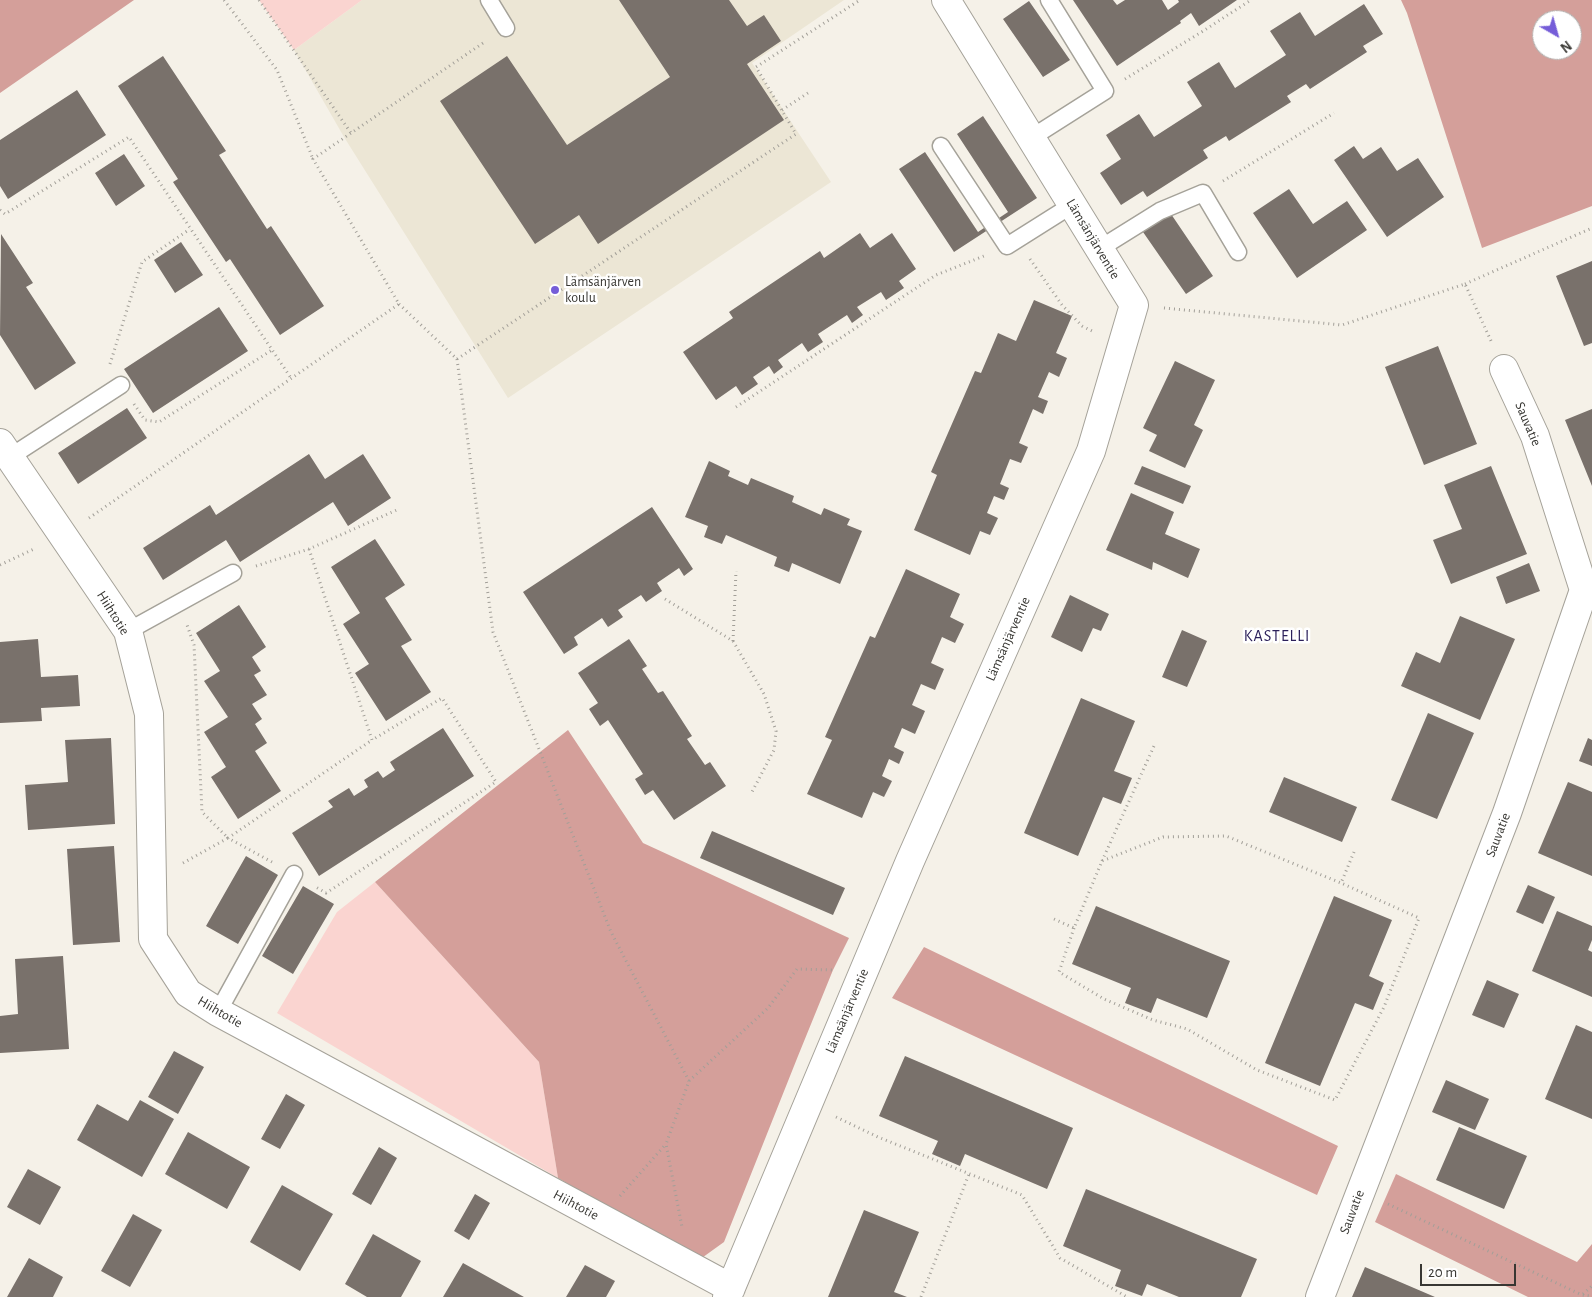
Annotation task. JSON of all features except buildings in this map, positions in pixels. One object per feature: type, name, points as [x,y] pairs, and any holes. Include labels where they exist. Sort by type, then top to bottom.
[{"type":"street","name":"Lämsänjärventie","points":[[729,1292],[910,861],[1091,451],[1134,305],[946,0]]},
{"type":"street","name":"Sauvatie","points":[[1320,1297],[1507,813],[1584,590],[1535,436],[1504,369]]},
{"type":"street","name":"Hiihtotie","points":[[5,450],[128,632],[149,714],[153,939],[188,993],[218,1012],[690,1266],[729,1292]]},
{"type":"lane","points":[[489,0],[506,28]]},
{"type":"lane","points":[[1031,138],[1105,91],[1049,0]]},
{"type":"lane","points":[[941,146],[1012,243],[1072,205]]},
{"type":"lane","points":[[1099,249],[1160,211],[1203,193],[1238,252]]},
{"type":"lane","points":[[5,450],[98,400],[120,385]]},
{"type":"lane","points":[[128,632],[233,573]]},
{"type":"lane","points":[[218,1012],[294,874]]},
{"type":"path","points":[[224,0],[277,70],[314,160],[399,304],[457,359],[493,632],[611,932],[689,1081]]},
{"type":"path","points":[[259,0],[351,133]]},
{"type":"path","points":[[457,359],[796,134],[756,67],[860,0]]},
{"type":"path","points":[[1105,91],[1251,0]]},
{"type":"path","points":[[314,160],[506,28]]},
{"type":"path","points":[[782,110],[808,93]]},
{"type":"path","points":[[1203,193],[1334,113]]},
{"type":"path","points":[[0,210],[5,214],[129,137],[290,378]]},
{"type":"path","points":[[1134,305],[1342,326],[1465,284],[1592,228]]},
{"type":"path","points":[[98,400],[142,262],[190,229]]},
{"type":"path","points":[[736,407],[936,275],[1012,243],[1062,305],[1082,326],[1122,345]]},
{"type":"path","points":[[1465,284],[1504,369]]},
{"type":"path","points":[[0,565],[62,536],[399,304]]},
{"type":"path","points":[[120,385],[145,420],[159,422],[272,350]]},
{"type":"path","points":[[233,573],[309,549],[399,509]]},
{"type":"path","points":[[309,549],[372,740]]},
{"type":"path","points":[[733,641],[736,571]]},
{"type":"path","points":[[665,599],[733,641],[764,694],[776,732],[774,750],[752,792]]},
{"type":"path","points":[[152,880],[228,838],[372,740],[442,698],[496,782],[326,892],[228,838],[202,812],[194,645],[180,603]]},
{"type":"path","points":[[1102,861],[1163,837],[1226,836],[1340,882],[1419,918],[1384,1007],[1335,1100],[1257,1070],[1187,1029],[1153,1020],[1128,1010],[1104,999],[1059,972],[1074,928],[1102,861],[1154,746]]},
{"type":"path","points":[[1340,882],[1354,852]]},
{"type":"path","points":[[1054,918],[1074,928]]},
{"type":"path","points":[[601,1218],[666,1144],[689,1081],[768,1008],[797,969],[863,972]]},
{"type":"path","points":[[808,1104],[878,1137],[1022,1195],[1060,1258],[1128,1297]]},
{"type":"path","points":[[666,1144],[690,1266]]},
{"type":"path","points":[[921,1297],[969,1174]]},
{"type":"path","points":[[1360,1191],[1582,1295],[1592,1296]]},
{"type":"path","points":[[1582,1295],[1592,1286]]},
{"type":"shaded area","points":[[0,0],[134,0],[0,93]]},
{"type":"shaded area","points":[[259,0],[362,0],[294,50]]},
{"type":"shaded area","name":"Lämsänjärven koulu","points":[[362,0],[844,0],[752,63],[831,182],[508,398],[344,137],[294,50]]},
{"type":"shaded area","points":[[1401,0],[1592,0],[1592,206],[1482,248],[1407,13]]},
{"type":"shaded area","points":[[568,730],[643,843],[849,938],[833,970],[724,1242],[699,1260],[558,1178],[539,1062],[375,882]]},
{"type":"shaded area","points":[[375,882],[539,1062],[558,1178],[277,1013],[337,912]]},
{"type":"shaded area","points":[[924,947],[1338,1146],[1317,1195],[892,998]]},
{"type":"shaded area","points":[[1396,1174],[1577,1262],[1592,1244],[1592,1297],[1528,1297],[1375,1222]]},
{"type":"place","name":"Lämsänjärven koulu","points":[[555,290]]},
{"type":"district","name":"KASTELLI","points":[[1277,636]]}]
